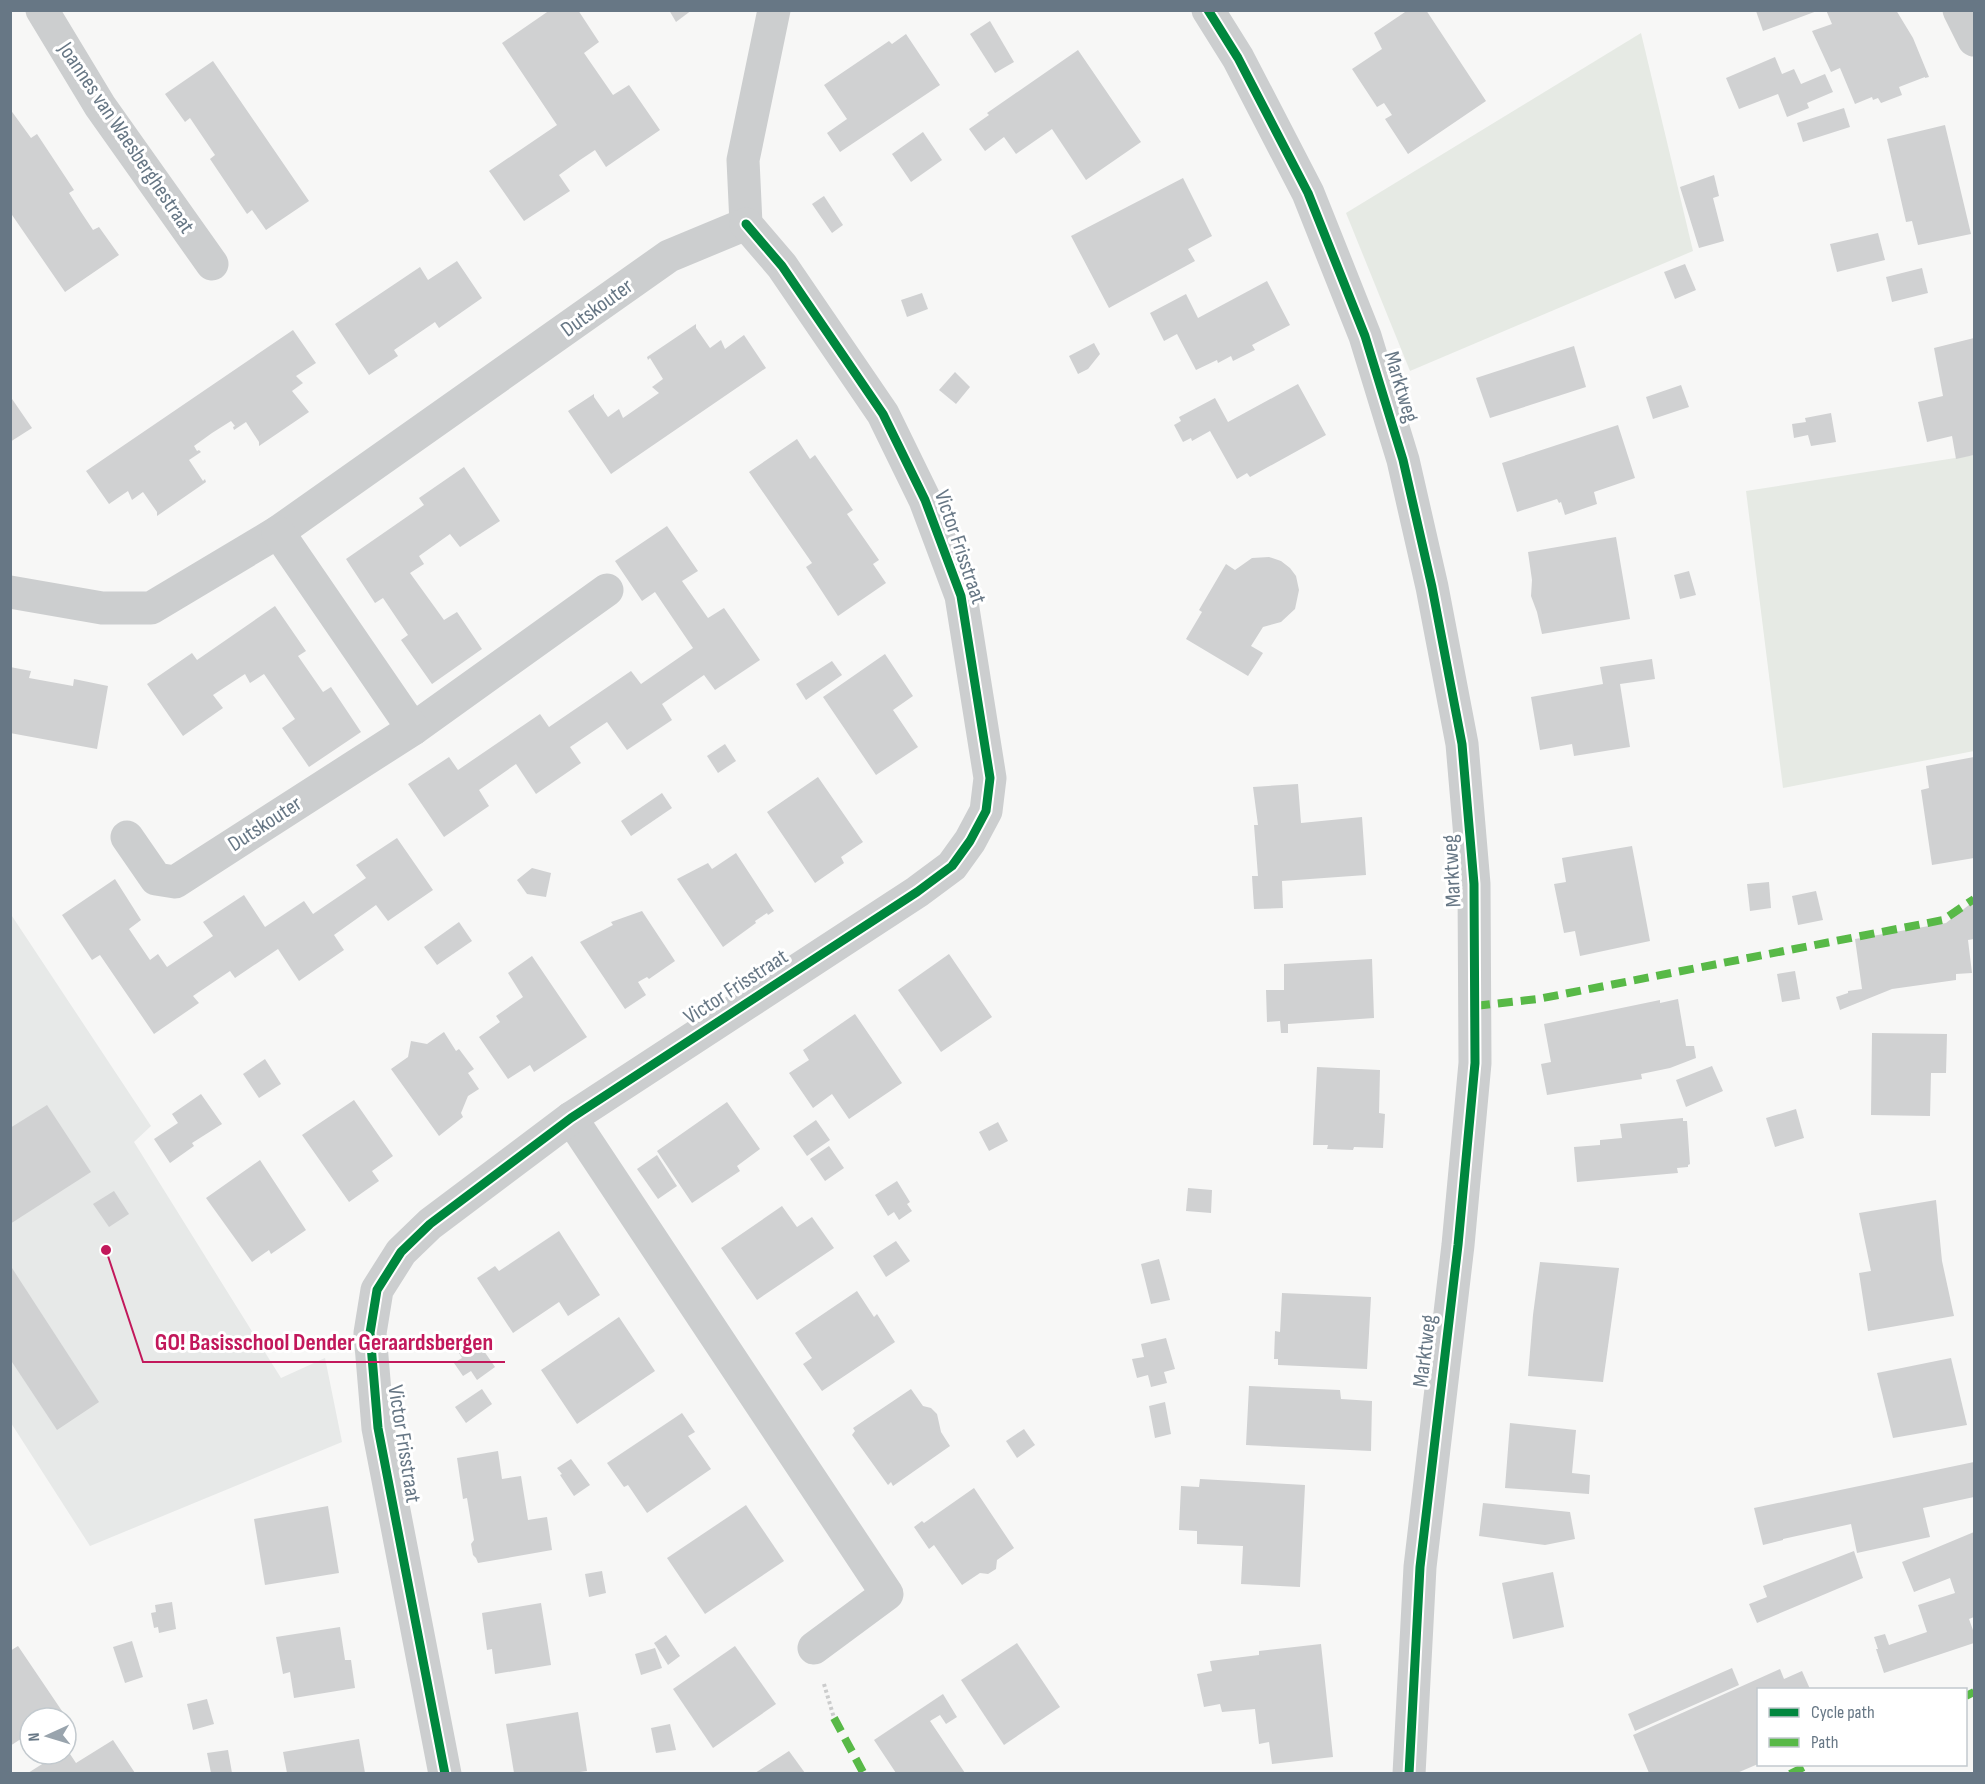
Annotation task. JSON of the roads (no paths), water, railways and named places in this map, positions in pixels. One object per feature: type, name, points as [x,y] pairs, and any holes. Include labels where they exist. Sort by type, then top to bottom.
[{"type":"street","name":"Joannes van Waesberghestraat","points":[[42,10],[100,106],[212,264]]},
{"type":"street","points":[[747,224],[743,160],[774,10]]},
{"type":"street","name":"Marktweg","points":[[1208,10],[1238,58],[1308,193],[1365,336],[1403,460],[1432,586],[1462,744],[1474,884],[1475,1063],[1458,1245],[1420,1567],[1409,1773]]},
{"type":"street","points":[[1959,10],[1974,40]]},
{"type":"street","name":"Dutskouter","points":[[10,592],[102,608],[151,608],[278,532],[669,256],[747,224]]},
{"type":"street","name":"Victor Frisstraat","points":[[445,1773],[378,1428],[370,1333],[377,1290],[401,1252],[430,1224],[571,1118],[917,892],[952,866],[970,841],[986,811],[990,778],[961,596],[925,500],[883,414],[782,266],[747,224]]},
{"type":"street","points":[[278,532],[413,729]]},
{"type":"street","name":"Dutskouter","points":[[127,837],[156,879],[175,882],[413,729],[607,590]]},
{"type":"street","points":[[571,1118],[887,1594],[814,1648]]},
{"type":"place","name":"GO! Basisschool Dender Geraardsbergen","points":[[106,1250]]}]
